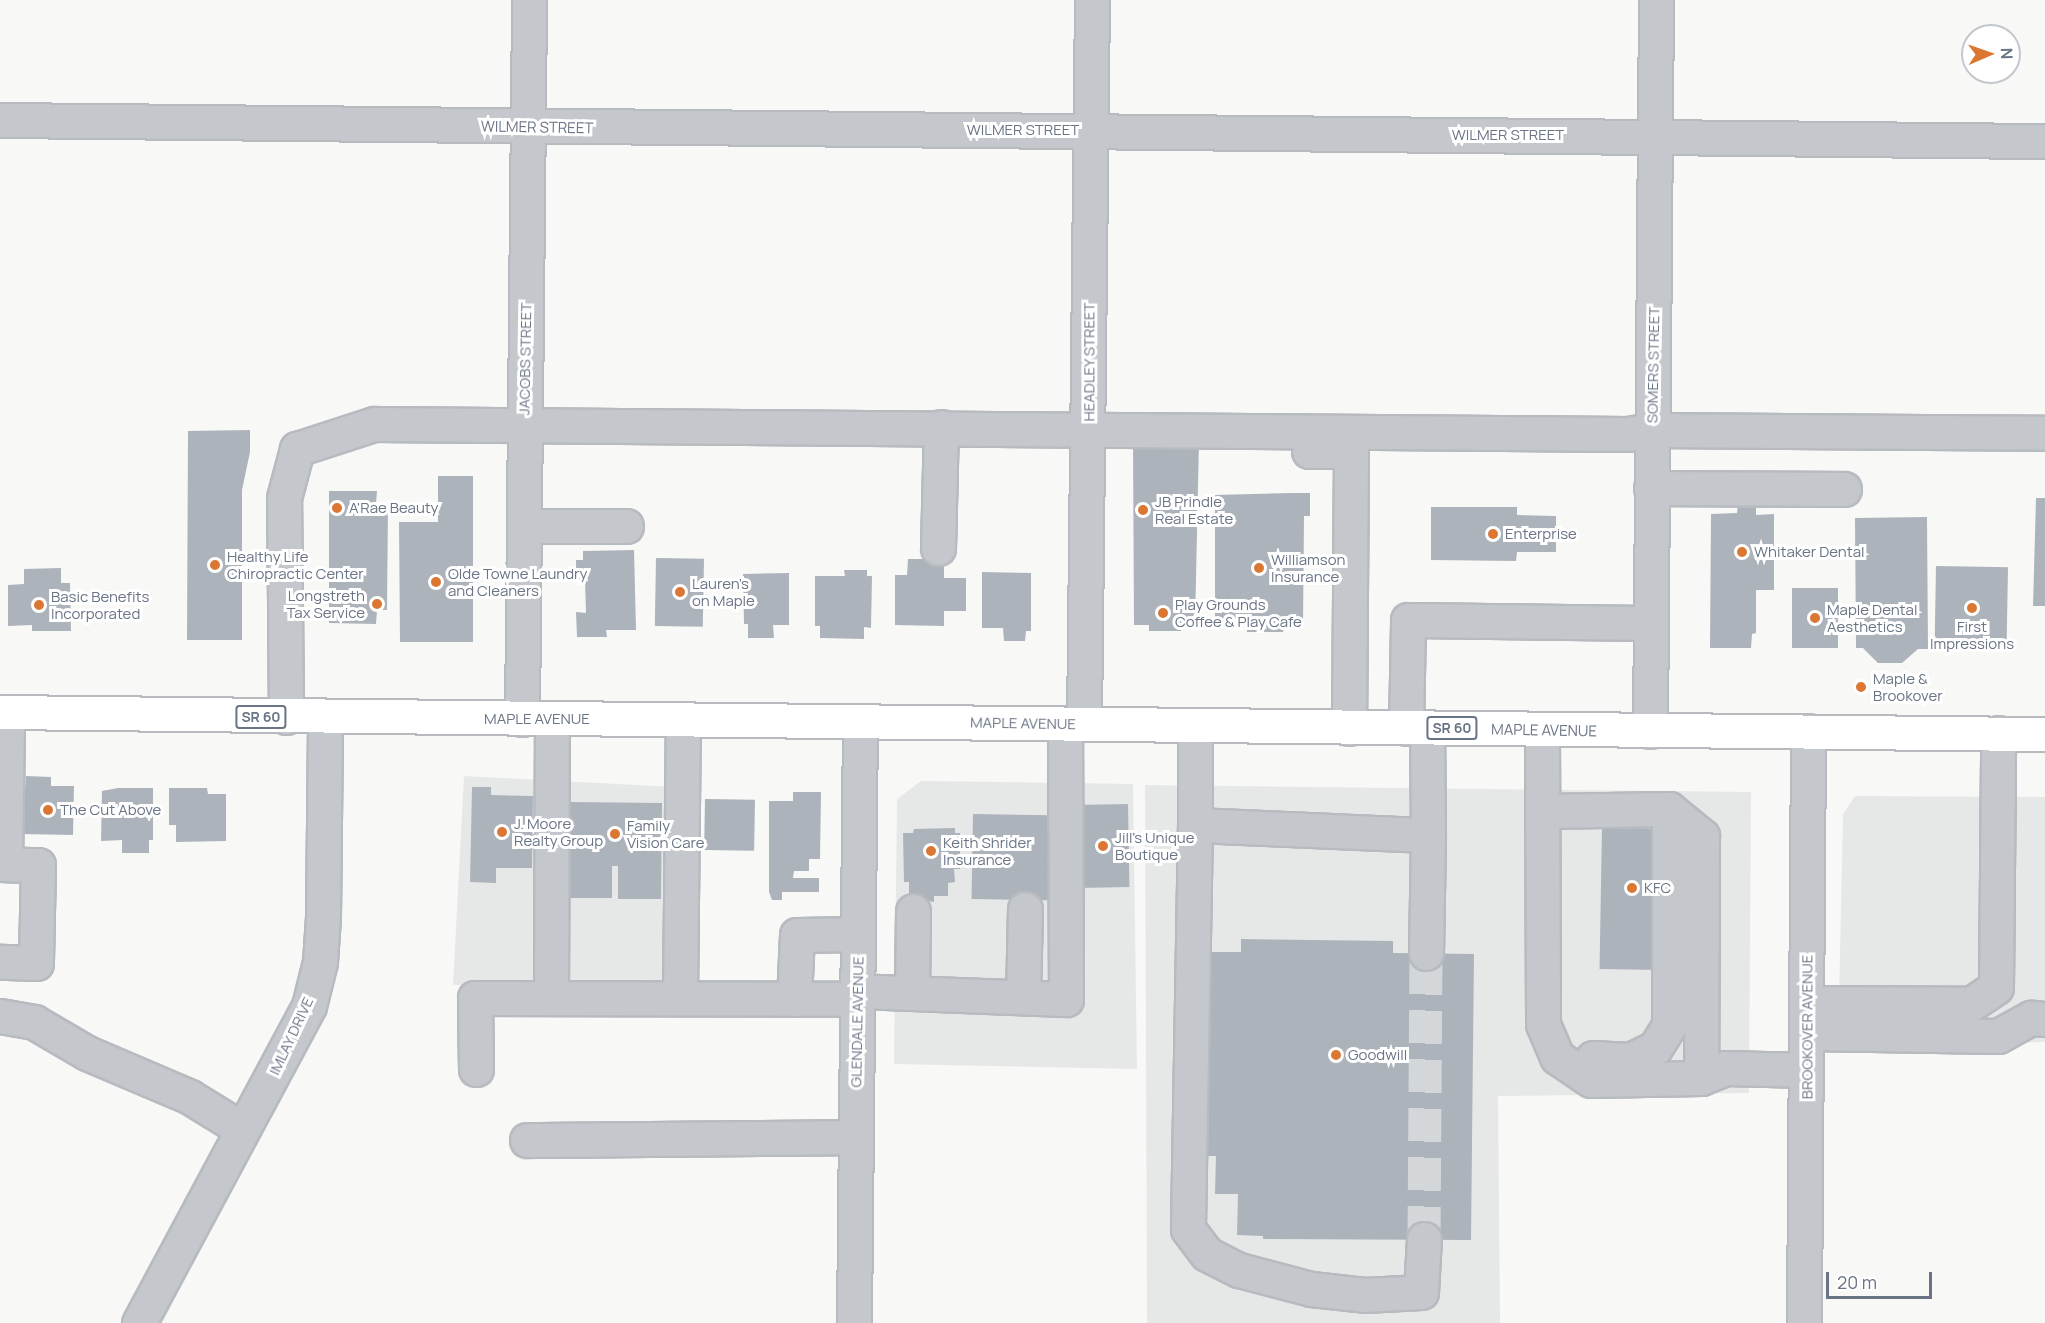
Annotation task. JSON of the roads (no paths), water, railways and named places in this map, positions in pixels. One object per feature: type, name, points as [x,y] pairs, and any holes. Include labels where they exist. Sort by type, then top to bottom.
[{"type":"main road","name":"MAPLE AVENUE","points":[[3,712],[286,717],[2045,734]]},
{"type":"street","name":"JACOBS STREET","points":[[528,0],[524,526],[537,719],[551,998]]},
{"type":"street","name":"HEADLEY STREET","points":[[1023,997],[1065,999],[1088,428],[1092,0]]},
{"type":"street","name":"SOMERS STREET","points":[[1650,731],[1656,0]]},
{"type":"street","name":"WILMER STREET","points":[[0,120],[528,128],[1090,131],[2045,141]]},
{"type":"street","points":[[286,717],[284,498],[297,449],[374,424],[524,423],[1627,434],[1652,430],[2045,433]]},
{"type":"street","points":[[938,548],[941,427]]},
{"type":"street","points":[[1221,450],[1351,451],[1349,728]]},
{"type":"street","points":[[1651,488],[1844,489]]},
{"type":"street","points":[[524,526],[626,526]]},
{"type":"street","points":[[1426,953],[1428,835],[1416,728],[1408,620],[1651,623]]},
{"type":"street","points":[[0,962],[36,963],[38,865],[2,864],[3,712]]},
{"type":"street","name":"IMLAY DRIVE","points":[[139,1323],[309,1006],[320,962],[325,717]]},
{"type":"street","points":[[680,998],[683,720]]},
{"type":"street","name":"GLENDALE AVENUE","points":[[854,1323],[860,721]]},
{"type":"street","points":[[1195,726],[1188,1228],[1208,1254],[1239,1270],[1311,1289],[1365,1295],[1421,1292],[1424,1239]]},
{"type":"street","points":[[1542,730],[1543,1024],[1557,1057],[1591,1080],[1701,1078],[1726,1068],[1806,1070]]},
{"type":"street","name":"BROOKOVER AVENUE","points":[[1804,1323],[1808,731]]},
{"type":"street","points":[[1807,1018],[1971,1004],[1996,987],[1998,733]]},
{"type":"street","points":[[1542,811],[1669,808],[1702,836],[1701,1078]]},
{"type":"street","points":[[1543,1024],[1586,1058],[1630,1060],[1655,1048],[1669,1026],[1669,808]]},
{"type":"street","points":[[1195,825],[1428,835]]},
{"type":"street","points":[[476,1069],[475,998],[794,999],[912,993],[1023,997],[1025,909]]},
{"type":"street","points":[[912,993],[914,911]]},
{"type":"street","points":[[794,999],[796,935],[858,934]]},
{"type":"street","points":[[0,1016],[34,1022],[87,1053],[190,1097],[242,1129]]},
{"type":"street","points":[[1807,1018],[1998,1036],[2031,1018],[2045,1019]]},
{"type":"street","points":[[527,1140],[855,1137]]},
{"type":"tunnel","points":[[1424,1239],[1426,953]]},
{"type":"place","name":"A'Rae Beauty","points":[[337,508]]},
{"type":"place","name":"JB Prindle Real Estate","points":[[1143,510]]},
{"type":"place","name":"Enterprise","points":[[1493,534]]},
{"type":"place","name":"Whitaker Dental","points":[[1742,552]]},
{"type":"place","name":"Healthy Life Chiropractic Center","points":[[215,565]]},
{"type":"place","name":"Williamson Insurance","points":[[1259,568]]},
{"type":"place","name":"Olde Towne Laundry and Cleaners","points":[[436,582]]},
{"type":"place","name":"Lauren's on Maple","points":[[680,592]]},
{"type":"place","name":"Longstreth Tax Service","points":[[377,604]]},
{"type":"place","name":"Basic Benefits Incorporated","points":[[39,605]]},
{"type":"place","name":"First Impressions","points":[[1972,608]]},
{"type":"place","name":"Play Grounds Coffee & Play Cafe","points":[[1163,613]]},
{"type":"place","name":"Maple Dental Aesthetics","points":[[1815,618]]},
{"type":"place","name":"Maple & Brookover","points":[[1861,687]]},
{"type":"place","name":"The Cut Above","points":[[48,810]]},
{"type":"place","name":"J. Moore Realty Group","points":[[502,832]]},
{"type":"place","name":"Family Vision Care","points":[[615,834]]},
{"type":"place","name":"Jill's Unique Boutique","points":[[1103,846]]},
{"type":"place","name":"Keith Shrider Insurance","points":[[931,851]]},
{"type":"place","name":"KFC","points":[[1632,888]]},
{"type":"place","name":"Goodwill","points":[[1336,1055]]}]
